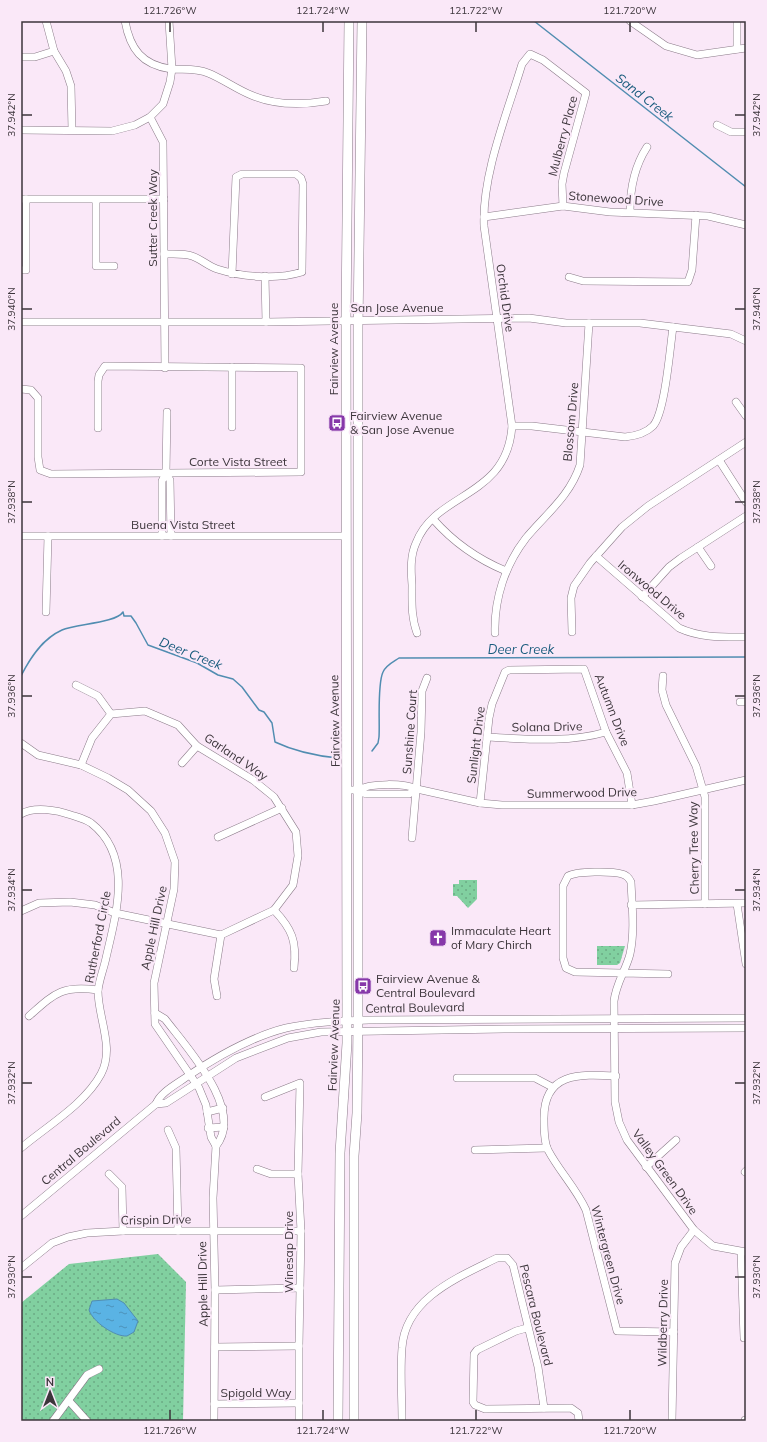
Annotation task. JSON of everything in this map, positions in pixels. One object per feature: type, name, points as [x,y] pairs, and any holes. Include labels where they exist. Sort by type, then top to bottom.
[{"type":"main road","name":"Fairview Avenue","points":[[338,1421],[340,1153],[347,1065],[346,320],[349,21]]},
{"type":"main road","name":"Fairview Avenue","points":[[354,1421],[354,1156],[357,1113],[358,1031],[358,320],[362,21]]},
{"type":"street","points":[[46,21],[54,51],[66,71],[71,86],[72,130]]},
{"type":"street","points":[[125,21],[128,38],[135,51],[146,60],[158,66],[172,69],[189,68],[207,72],[252,96],[272,101],[291,103],[326,101]]},
{"type":"street","points":[[21,130],[112,131],[135,125],[150,117],[163,104],[170,82],[172,69],[169,21]]},
{"type":"street","points":[[630,21],[666,46],[698,55],[746,48]]},
{"type":"street","points":[[737,21],[737,49]]},
{"type":"street","points":[[21,57],[35,57],[54,51]]},
{"type":"street","name":"Mulberry Place","points":[[530,54],[543,60],[586,93],[564,172],[562,184],[563,206]]},
{"type":"street","name":"Orchid Drive","points":[[417,633],[413,622],[411,565],[413,550],[418,537],[433,519],[494,473],[505,458],[509,448],[512,426],[484,217],[485,192],[522,64],[530,54]]},
{"type":"street","name":"Sutter Creek Way","points":[[150,117],[163,142],[165,368]]},
{"type":"street","points":[[717,126],[731,132],[746,132]]},
{"type":"street","points":[[630,212],[630,190],[639,159],[648,148]]},
{"type":"street","points":[[164,254],[191,256],[214,268],[232,274],[265,276],[294,275],[302,272],[302,184],[300,178],[296,174],[242,174],[236,178],[232,274]]},
{"type":"street","points":[[21,270],[26,270],[24,199],[164,199]]},
{"type":"street","points":[[96,200],[96,266],[114,266]]},
{"type":"street","name":"Stonewood Drive","points":[[484,217],[563,206],[610,212],[696,215],[724,218],[746,225]]},
{"type":"street","points":[[569,277],[583,280],[688,282],[692,270],[696,215]]},
{"type":"street","points":[[265,276],[266,322]]},
{"type":"street","name":"San Jose Avenue","points":[[21,322],[266,322],[529,318],[552,322],[640,323],[731,334],[746,341]]},
{"type":"street","name":"Blossom Drive","points":[[495,632],[496,607],[506,571],[526,539],[561,500],[576,475],[580,465],[589,323]]},
{"type":"street","points":[[512,426],[532,426],[625,437],[635,436],[653,425],[661,408],[673,327]]},
{"type":"street","name":"Corte Vista Street","points":[[21,389],[31,390],[38,398],[38,457],[40,470],[51,474],[301,472],[301,368],[165,368],[105,366],[99,375],[98,381],[98,428]]},
{"type":"street","points":[[232,367],[232,427]]},
{"type":"street","points":[[736,402],[746,416]]},
{"type":"street","points":[[162,536],[162,481],[166,473],[167,412]]},
{"type":"street","points":[[572,632],[571,598],[574,586],[580,575],[596,556],[635,515],[746,442]]},
{"type":"street","points":[[719,460],[746,502]]},
{"type":"street","points":[[166,473],[170,480],[171,536]]},
{"type":"street","points":[[642,597],[669,568],[746,516]]},
{"type":"street","points":[[433,519],[446,534],[463,548],[489,564],[506,571]]},
{"type":"street","name":"Buena Vista Street","points":[[21,536],[346,536]]},
{"type":"street","points":[[46,612],[48,536]]},
{"type":"street","points":[[698,547],[711,566]]},
{"type":"street","name":"Ironwood Drive","points":[[596,556],[673,624],[692,634],[705,637],[746,637]]},
{"type":"street","name":"Sunlight Drive","points":[[480,803],[492,704],[505,672],[509,670],[584,669]]},
{"type":"street","name":"Autumn Drive","points":[[584,669],[606,732],[627,773],[632,805]]},
{"type":"street","name":"Cherry Tree Way","points":[[663,676],[662,690],[666,705],[696,766],[703,791],[705,812],[705,904]]},
{"type":"street","name":"Sunshine Court","points":[[412,838],[421,732],[422,691],[427,678]]},
{"type":"street","points":[[76,685],[98,696],[111,714],[92,738],[81,765]]},
{"type":"street","name":"Garland Way","points":[[111,714],[145,711],[160,715],[178,725],[197,746],[253,780],[274,798],[282,808],[296,832],[298,856],[293,885],[274,910],[221,935]]},
{"type":"street","name":"Solana Drive","points":[[487,737],[525,739],[588,738],[606,732]]},
{"type":"street","name":"Apple Hill Drive","points":[[21,743],[38,755],[81,765],[108,778],[128,790],[151,810],[165,834],[175,862],[174,889],[168,925],[154,983],[155,1024],[163,1038],[199,1088],[206,1105],[208,1128],[216,1146],[213,1231],[215,1290],[214,1421]]},
{"type":"street","points":[[182,763],[197,746]]},
{"type":"street","name":"Summerwood Drive","points":[[347,790],[358,790],[366,785],[410,786],[416,789],[480,803],[502,805],[632,805],[703,791],[746,780]]},
{"type":"street","points":[[218,837],[282,808]]},
{"type":"street","name":"Rutherford Circle","points":[[21,814],[44,809],[68,814],[90,822],[108,840],[116,858],[120,880],[115,913],[98,990],[107,1053],[101,1073],[86,1095],[24,1145]]},
{"type":"street","name":"Valley Green Drive","points":[[622,972],[575,972],[568,970],[564,964],[563,886],[568,876],[580,873],[624,874],[631,882],[631,948],[615,993],[614,1019],[616,1076],[615,1102],[619,1122],[627,1140],[694,1230],[714,1246],[744,1252]]},
{"type":"street","points":[[21,911],[39,903],[70,902],[95,905],[115,913],[221,935],[214,979],[217,996]]},
{"type":"street","points":[[631,905],[746,903]]},
{"type":"street","points":[[737,904],[746,964]]},
{"type":"street","points":[[274,910],[287,924],[293,937],[296,953],[294,968]]},
{"type":"street","points":[[622,972],[668,974]]},
{"type":"street","points":[[29,1016],[54,995],[70,988],[98,990]]},
{"type":"street","name":"Apple Hill Drive","points":[[155,1013],[166,1019],[207,1076],[223,1108],[224,1127],[221,1139],[216,1146]]},
{"type":"street","name":"Central Boulevard","points":[[21,1216],[156,1104],[158,1098],[190,1075],[231,1049],[286,1028],[319,1022],[347,1020],[746,1018]]},
{"type":"street","name":"Central Boulevard","points":[[156,1104],[166,1103],[236,1058],[288,1038],[321,1032],[504,1029],[614,1030],[746,1028]]},
{"type":"street","points":[[163,1038],[174,1031]]},
{"type":"street","points":[[173,1052],[184,1044]]},
{"type":"street","points":[[457,1078],[535,1078],[552,1087],[575,1075],[616,1076]]},
{"type":"street","name":"Winesap Drive","points":[[265,1097],[300,1083],[298,1174],[301,1231],[299,1421]]},
{"type":"street","name":"Wintergreen Drive","points":[[552,1087],[544,1106],[547,1148],[563,1176],[579,1195],[586,1210],[617,1331],[674,1332]]},
{"type":"street","points":[[207,1112],[223,1108]]},
{"type":"street","points":[[208,1128],[224,1127]]},
{"type":"street","points":[[168,1130],[176,1148],[178,1230]]},
{"type":"street","points":[[21,1137],[24,1145]]},
{"type":"street","points":[[646,1166],[676,1140]]},
{"type":"street","points":[[475,1150],[547,1148]]},
{"type":"street","points":[[257,1169],[271,1174],[298,1174]]},
{"type":"street","points":[[109,1174],[122,1187],[124,1231]]},
{"type":"street","name":"Wildberry Drive","points":[[672,1421],[675,1263],[681,1247],[694,1230]]},
{"type":"street","name":"Crispin Drive","points":[[21,1268],[52,1243],[68,1237],[124,1231],[301,1231]]},
{"type":"street","points":[[744,1252],[744,1338]]},
{"type":"street","name":"Pescara Boulevard","points":[[402,1421],[402,1347],[408,1324],[416,1311],[434,1292],[497,1258],[507,1258],[514,1265],[527,1328],[538,1367],[544,1408]]},
{"type":"street","points":[[215,1290],[300,1288]]},
{"type":"street","points":[[527,1328],[510,1334],[477,1350],[474,1354],[472,1399],[475,1405],[485,1409],[571,1408],[578,1413],[579,1421]]},
{"type":"street","points":[[215,1347],[299,1346]]},
{"type":"street","points":[[53,1421],[87,1375],[99,1369]]},
{"type":"street","points":[[69,1401],[87,1421]]},
{"type":"street","name":"Spigold Way","points":[[214,1404],[299,1403]]},
{"type":"green space","points":[[459,880],[477,880],[477,899],[468,908],[457,896],[453,896],[453,884],[459,884]]},
{"type":"green space","points":[[597,946],[625,946],[620,963],[617,965],[597,965]]},
{"type":"green space","points":[[158,1254],[186,1282],[183,1421],[21,1421],[21,1303],[69,1264]]},
{"type":"water","points":[[117,1299],[124,1303],[138,1321],[134,1332],[127,1336],[122,1336],[105,1328],[91,1315],[89,1310],[92,1301]]},
{"type":"waterway","name":"Sand Creek","points":[[534,21],[746,187]]},
{"type":"waterway","name":"Deer Creek","points":[[21,676],[28,662],[48,638],[68,628],[112,619],[119,616],[123,612],[124,616],[131,616],[148,645],[197,663],[218,675],[233,679],[242,687],[259,710],[264,712],[272,723],[275,742],[306,753],[338,758]]},
{"type":"waterway","name":"Deer Creek","points":[[372,751],[378,743],[379,737],[379,694],[381,678],[386,667],[399,658],[746,657]]},
{"type":"place","name":"Fairview Avenue & San Jose Avenue","points":[[337,423]]},
{"type":"place","name":"Immaculate Heart of Mary Chirch","points":[[438,938]]},
{"type":"place","name":"Fairview Avenue & Central Boulevard","points":[[363,986]]}]
